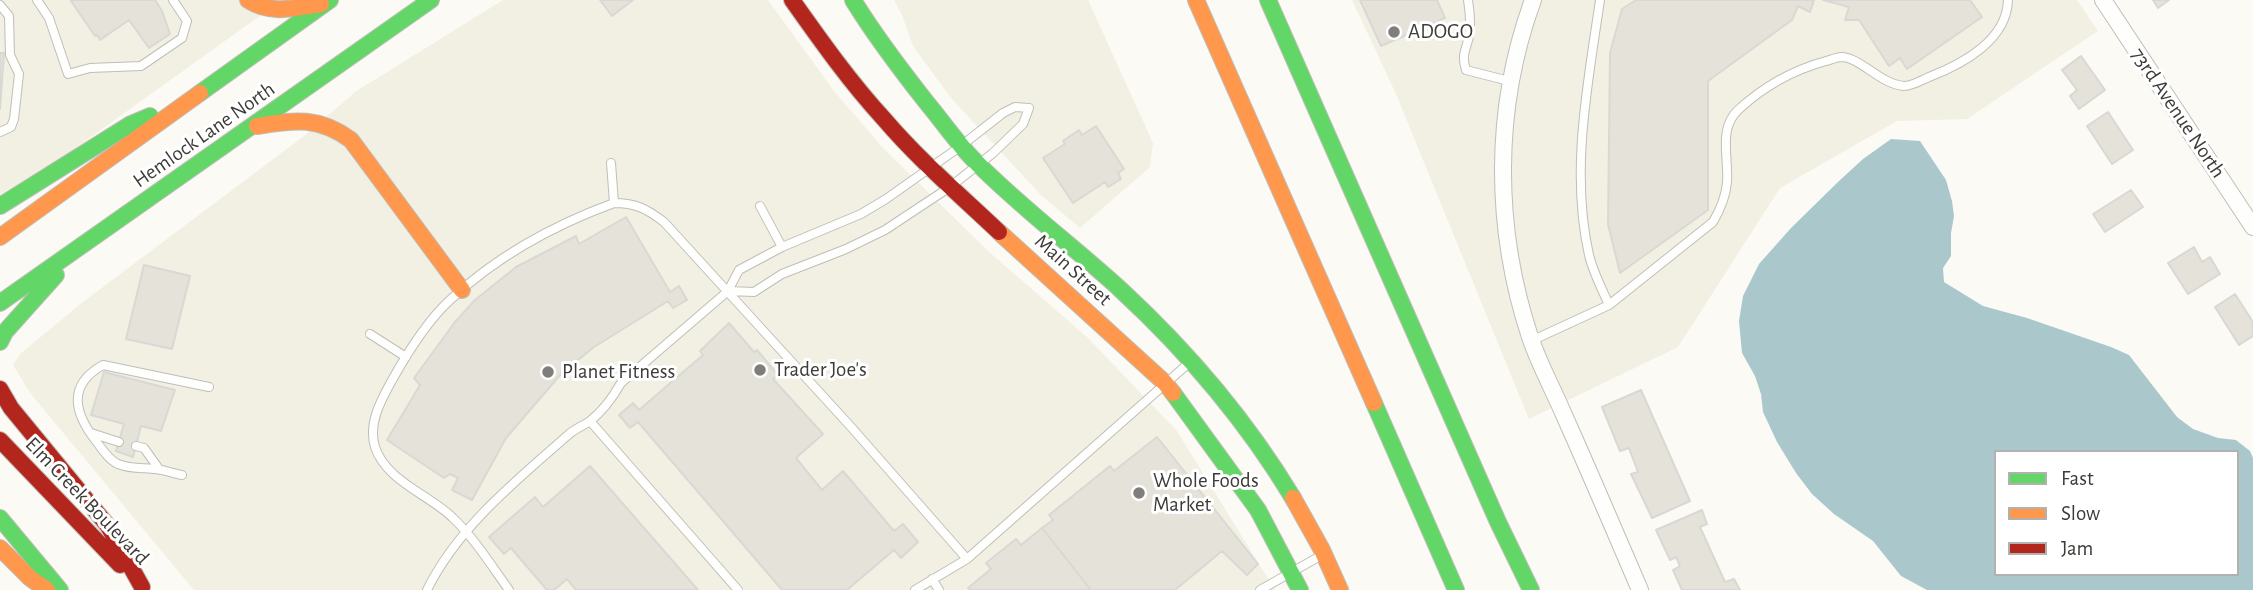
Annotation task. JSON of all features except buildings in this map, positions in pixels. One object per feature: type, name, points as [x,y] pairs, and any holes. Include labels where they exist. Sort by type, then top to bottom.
[{"type":"main road","points":[[248,0],[258,7],[270,10],[327,2]]},
{"type":"main road","name":"Hemlock Lane North","points":[[0,303],[431,0]]},
{"type":"main road","name":"Main Street","points":[[792,0],[836,62],[884,120],[930,168],[1165,383],[1236,477],[1300,590]]},
{"type":"main road","name":"Main Street","points":[[853,0],[886,49],[978,165],[1138,305],[1192,360],[1243,422],[1287,484],[1325,554],[1340,590]]},
{"type":"main road","points":[[1195,0],[1456,590]]},
{"type":"main road","points":[[1268,0],[1498,522],[1531,590]]},
{"type":"main road","name":"Hemlock Lane North","points":[[0,237],[327,2]]},
{"type":"main road","points":[[0,206],[131,124],[188,101]]},
{"type":"main road","points":[[254,126],[303,120],[327,123],[337,128],[351,140],[462,290]]},
{"type":"main road","points":[[0,342],[5,332],[83,245]]},
{"type":"main road","points":[[0,389],[62,472],[108,526],[143,589]]},
{"type":"main road","name":"Elm Creek Boulevard","points":[[0,440],[143,589]]},
{"type":"main road","points":[[0,519],[60,590]]},
{"type":"main road","points":[[0,548],[30,578],[47,590]]},
{"type":"street","points":[[1533,0],[1523,26],[1509,81],[1502,144],[1503,203],[1511,266],[1531,341],[1640,590]]},
{"type":"street","name":"73rd Avenue North","points":[[2103,0],[2253,227]]},
{"type":"lane","points":[[37,0],[48,19],[68,74],[90,68],[141,66],[182,38],[187,21],[173,0]]},
{"type":"lane","points":[[1468,0],[1471,16],[1469,38],[1462,57],[1466,70],[1509,81]]},
{"type":"lane","points":[[1600,0],[1583,120],[1581,201],[1589,257],[1609,305]]},
{"type":"lane","points":[[1531,341],[1609,305],[1713,222],[1721,208],[1727,183],[1725,135],[1735,113],[1760,91],[1804,67],[1842,57],[1862,66],[1885,82],[1907,86],[1953,68],[1993,39],[2005,20],[2008,0]]},
{"type":"lane","points":[[0,5],[9,16],[10,55],[19,74],[15,119],[11,127],[0,132]]},
{"type":"lane","points":[[427,590],[441,564],[466,532],[571,431],[590,421],[612,399],[621,383],[728,291],[739,271],[782,247],[861,214],[961,146],[1003,113],[1015,107],[1029,108],[1023,124],[978,165],[950,187],[884,230],[846,249],[782,274],[754,292],[728,291]]},
{"type":"lane","points":[[611,163],[614,202]]},
{"type":"lane","points":[[509,590],[452,517],[389,470],[375,448],[372,425],[383,396],[405,357],[448,301],[525,243],[614,202],[645,208],[664,222],[967,559]]},
{"type":"lane","points":[[760,206],[782,247]]},
{"type":"lane","points":[[370,334],[405,357]]},
{"type":"lane","points":[[915,590],[967,559],[1192,360]]},
{"type":"lane","points":[[182,475],[159,470],[134,469],[115,463],[80,420],[77,397],[82,382],[90,372],[103,365],[209,387]]},
{"type":"lane","points":[[590,421],[738,590]]},
{"type":"lane","points":[[88,432],[119,442]]},
{"type":"lane","points":[[136,446],[144,448],[159,470]]},
{"type":"lane","points":[[1261,590],[1291,570],[1325,554]]},
{"type":"lane","points":[[932,579],[939,590]]},
{"type":"shaded area","points":[[0,0],[282,0],[63,157],[0,195]]},
{"type":"shaded area","points":[[503,0],[768,0],[834,91],[883,148],[988,251],[1088,338],[1177,431],[1275,590],[194,590],[31,394],[13,365],[20,354],[79,305],[304,136],[355,92]]},
{"type":"shaded area","points":[[894,0],[1088,0],[1153,143],[1150,167],[1080,228],[1041,195],[951,98],[913,46]]},
{"type":"shaded area","points":[[1352,0],[2077,0],[2098,31],[1967,119],[1897,121],[1780,188],[1678,347],[1529,419],[1396,94]]},
{"type":"water","points":[[1891,139],[1920,141],[1946,180],[1952,201],[1954,216],[1951,256],[1943,268],[1944,282],[1983,306],[2027,318],[2129,355],[2177,417],[2193,429],[2218,438],[2236,440],[2250,451],[2253,458],[2253,590],[1927,590],[1901,576],[1873,541],[1834,514],[1812,494],[1777,442],[1763,412],[1755,376],[1742,353],[1739,321],[1743,296],[1759,264],[1839,181]]},
{"type":"traffic: fast","points":[[200,93],[330,0]]},
{"type":"traffic: fast","points":[[0,303],[431,0]]},
{"type":"traffic: fast","points":[[853,0],[898,65],[968,153],[1010,194],[1121,290],[1169,337],[1256,441],[1293,498]]},
{"type":"traffic: fast","points":[[1268,0],[1498,522],[1531,590]]},
{"type":"traffic: fast","points":[[0,206],[131,124],[150,116]]},
{"type":"traffic: fast","points":[[0,342],[5,332],[56,275]]},
{"type":"traffic: fast","points":[[1173,393],[1258,510],[1300,590]]},
{"type":"traffic: fast","points":[[1374,403],[1456,590]]},
{"type":"traffic: fast","points":[[0,518],[60,590]]},
{"type":"traffic: slow","points":[[248,0],[274,9],[321,4]]},
{"type":"traffic: slow","points":[[1196,0],[1374,403]]},
{"type":"traffic: slow","points":[[0,237],[200,93]]},
{"type":"traffic: slow","points":[[257,126],[295,121],[317,123],[351,140],[462,290]]},
{"type":"traffic: slow","points":[[999,232],[1173,393]]},
{"type":"traffic: slow","points":[[1293,498],[1322,550],[1340,590]]},
{"type":"traffic: slow","points":[[0,548],[30,578],[47,590]]},
{"type":"traffic: jam","points":[[792,0],[871,105],[925,163],[999,232]]},
{"type":"traffic: jam","points":[[0,389],[11,408],[108,526],[142,587]]},
{"type":"traffic: jam","points":[[0,440],[120,565]]},
{"type":"place","name":"ADOGO","points":[[1394,32]]},
{"type":"place","name":"Trader Joe's","points":[[760,370]]},
{"type":"place","name":"Planet Fitness","points":[[548,372]]},
{"type":"place","name":"Whole Foods Market","points":[[1139,493]]}]
